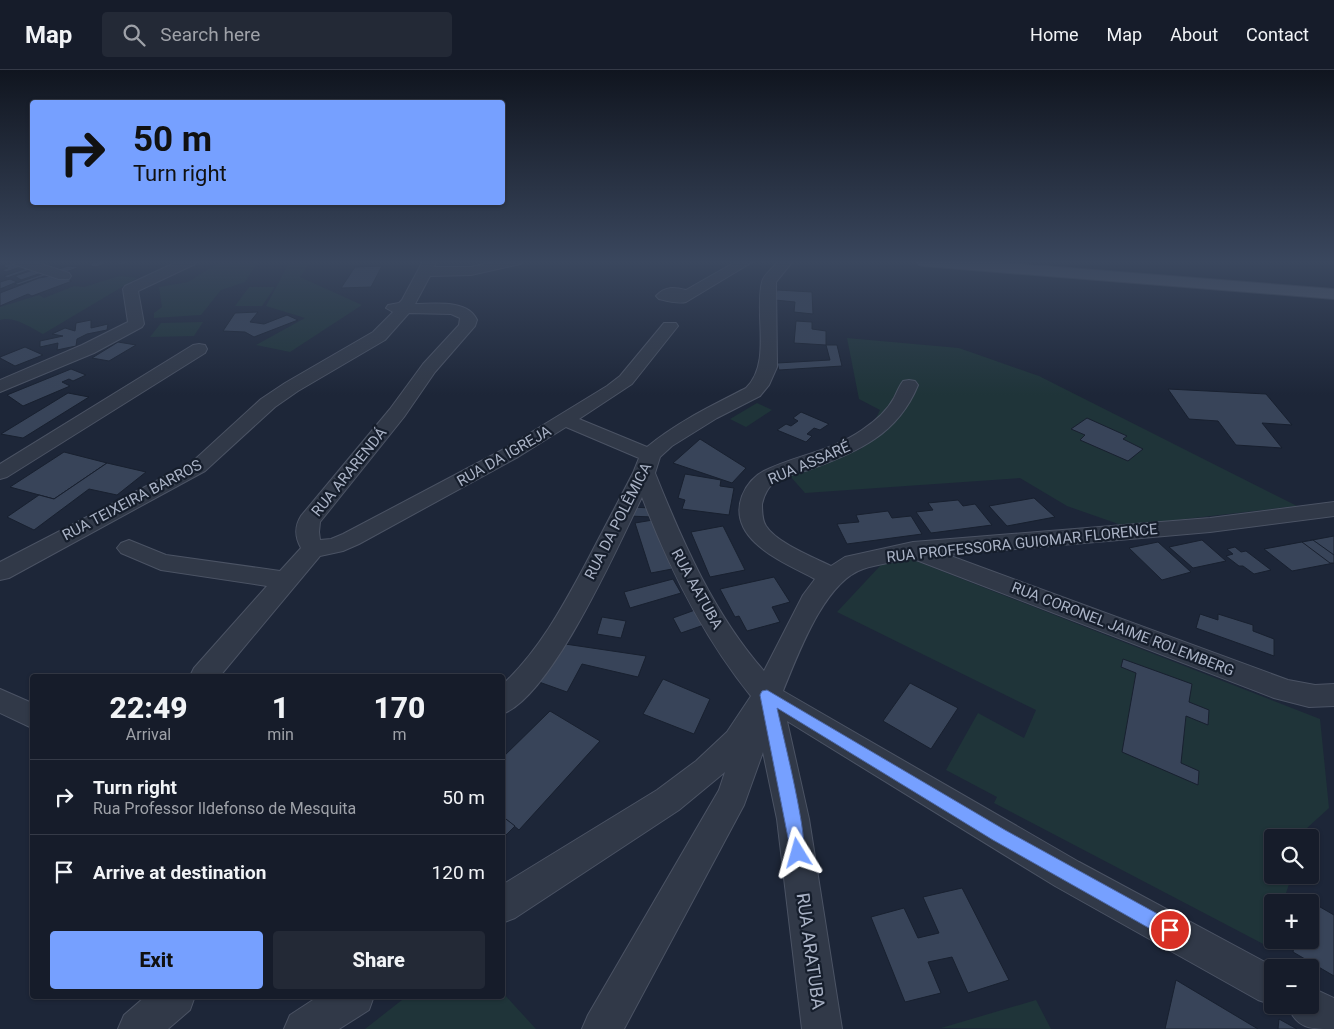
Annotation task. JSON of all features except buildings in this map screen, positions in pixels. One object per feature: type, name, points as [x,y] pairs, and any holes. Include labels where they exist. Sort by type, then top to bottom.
[{"type":"street","points":[[0,387],[81,352],[136,324],[132,306]]},
{"type":"street","name":"RUA DA POLÊMICA","points":[[505,700],[524,682],[564,627],[647,464],[681,430],[753,392],[760,385],[768,367],[769,306]]},
{"type":"street","name":"RUA ARARENDÁ","points":[[314,549],[308,541],[306,531],[309,521],[397,413],[429,368],[467,326],[467,315],[453,309],[400,308]]},
{"type":"street","name":"RUA TEIXEIRA BARROS","points":[[0,572],[198,467],[210,458],[260,409],[296,383],[373,340],[388,328],[400,308]]},
{"type":"street","name":"RUA DA IGREJA","points":[[314,549],[335,546],[351,540],[495,462],[566,420],[626,380],[670,326]]},
{"type":"street","points":[[0,473],[199,349]]},
{"type":"street","name":"RUA ASSARÉ","points":[[832,577],[786,552],[757,531],[752,518],[751,503],[756,489],[767,478],[775,474],[831,455],[853,444],[878,426],[899,407],[910,385]]},
{"type":"street","points":[[566,420],[647,464]]},
{"type":"street","name":"RUA AATUBA","points":[[647,464],[669,536],[693,587],[736,657],[767,695]]},
{"type":"street","name":"RUA PROFESSORA GUIOMAR FLORENCE","points":[[505,904],[668,800],[707,770],[738,741],[767,695],[785,654],[816,595],[832,577],[854,563],[913,550],[1210,525],[1334,509]]},
{"type":"street","points":[[129,548],[161,562],[286,580]]},
{"type":"street","points":[[206,674],[314,549]]},
{"type":"street","name":"RUA CORONEL JAIME ROLEMBERG","points":[[913,550],[1284,690],[1306,696],[1328,697],[1334,695]]},
{"type":"street","points":[[602,1029],[733,795],[750,751],[767,695],[1058,869],[1264,982]]},
{"type":"street","name":"RUA ARATUBA","points":[[767,695],[793,819],[822,1029]]},
{"type":"street","points":[[0,700],[30,715]]},
{"type":"street","points":[[138,1029],[173,999]]},
{"type":"street","points":[[304,1029],[350,999]]},
{"type":"street","points":[[1319,1012],[1334,1020]]},
{"type":"green space","points":[[90,306],[43,334],[11,319],[0,320],[0,307]]},
{"type":"green space","points":[[208,306],[201,315],[154,318],[154,313],[162,307]]},
{"type":"green space","points":[[266,306],[361,306],[290,352],[256,345],[305,318]]},
{"type":"green space","points":[[203,322],[194,336],[150,337],[161,323]]},
{"type":"green space","points":[[847,338],[959,348],[1039,376],[1297,506],[1124,526],[1067,506],[1020,478],[805,493],[790,476],[861,449],[880,410],[859,399]]},
{"type":"green space","points":[[757,403],[772,410],[746,427],[730,419]]},
{"type":"green space","points":[[893,552],[1320,719],[1329,808],[1307,829],[1264,829],[1264,884],[1289,884],[1286,894],[1264,894],[1264,944],[994,803],[997,797],[946,770],[978,713],[1024,738],[1036,710],[837,612]]},
{"type":"green space","points":[[505,995],[536,1029],[365,1029],[403,999],[505,999]]},
{"type":"green space","points":[[1036,1000],[1051,1029],[941,1028]]},
{"type":"route","points":[[798,853],[793,819],[767,695],[999,835],[1170,930]]}]
